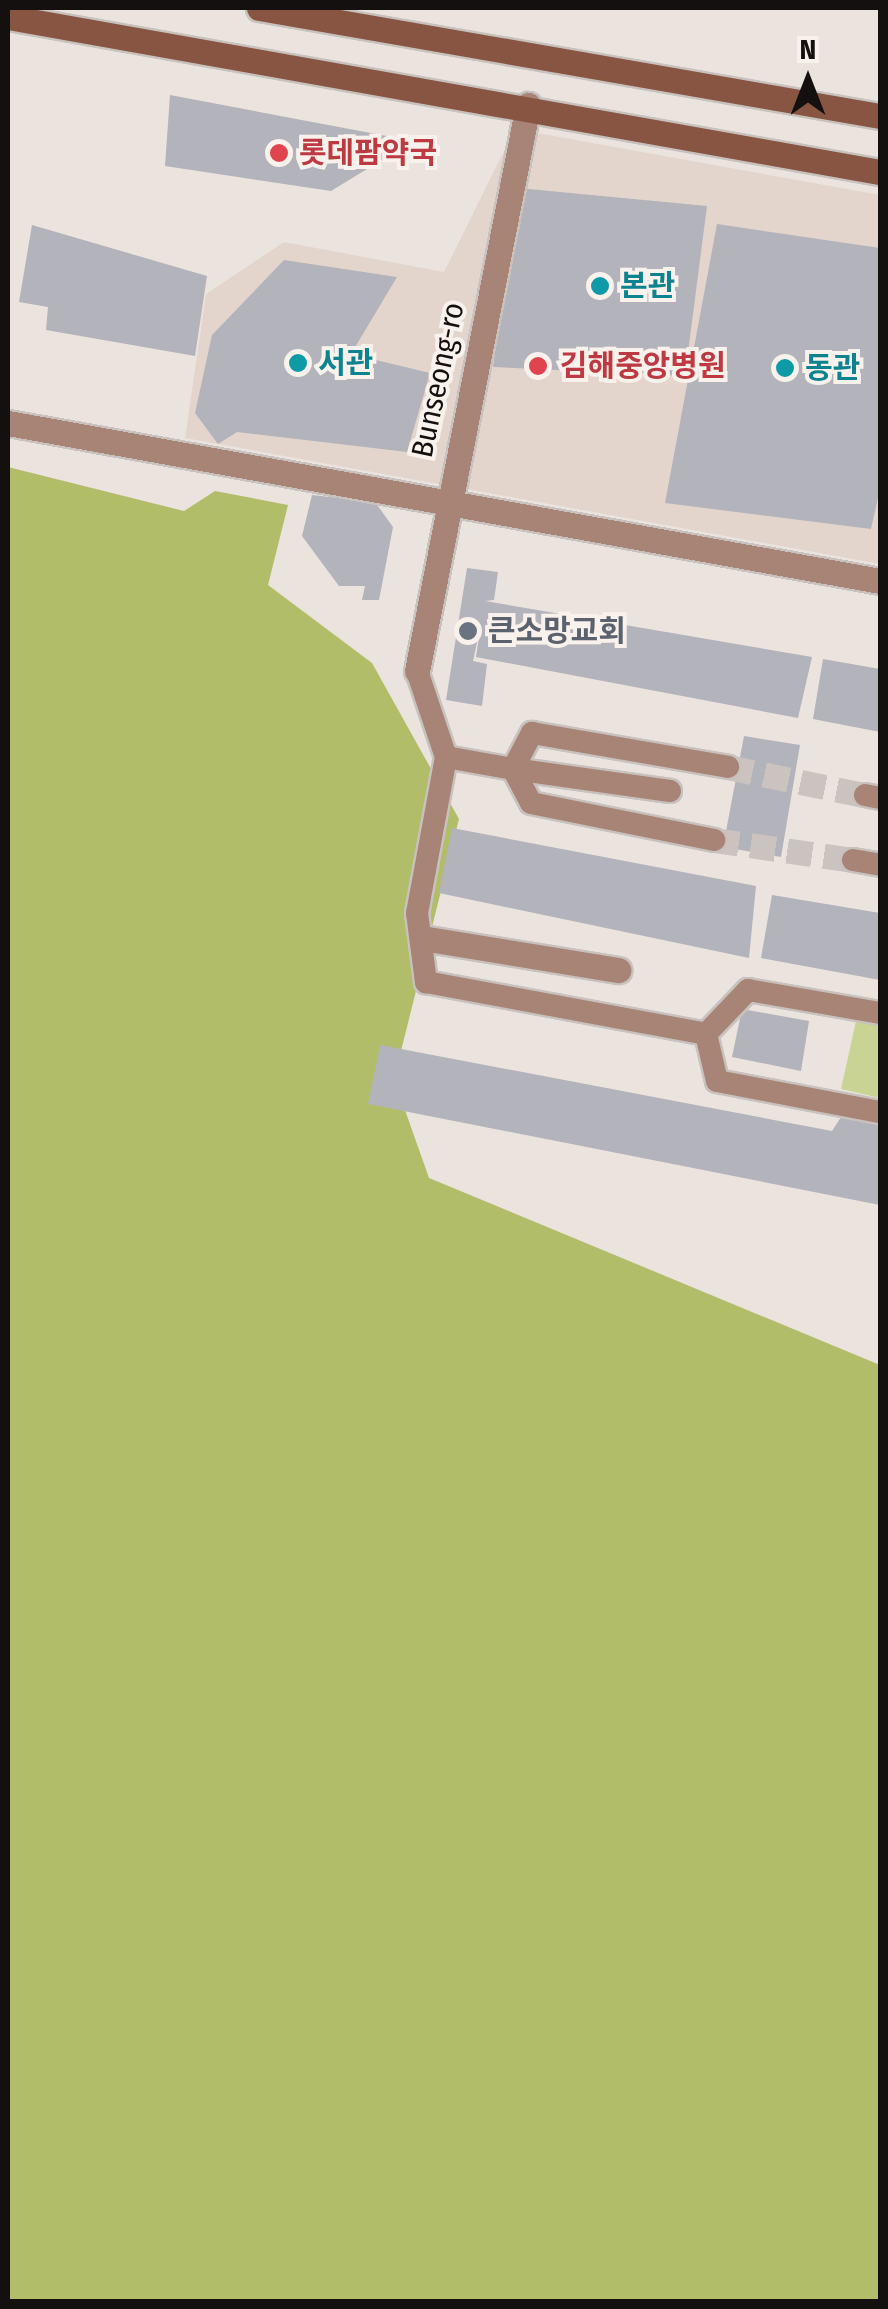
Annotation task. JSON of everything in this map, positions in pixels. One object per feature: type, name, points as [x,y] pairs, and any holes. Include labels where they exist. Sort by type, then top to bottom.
[{"type":"main road","points":[[260,8],[880,116]]},
{"type":"main road","points":[[8,17],[528,105],[880,172]]},
{"type":"street","name":"Bunseong-ro","points":[[417,671],[444,505],[528,105]]},
{"type":"street","points":[[8,423],[880,582]]},
{"type":"street","points":[[422,938],[618,970]]},
{"type":"lane","points":[[417,671],[446,757],[417,912],[426,982],[706,1034]]},
{"type":"lane","points":[[512,768],[532,733],[728,766]]},
{"type":"lane","points":[[446,757],[670,791]]},
{"type":"lane","points":[[512,768],[530,802],[714,840]]},
{"type":"lane","points":[[853,860],[880,865]]},
{"type":"lane","points":[[706,1034],[748,990],[880,1014]]},
{"type":"lane","points":[[706,1034],[717,1081],[880,1112]]},
{"type":"shaded area","name":"김해중앙병원","points":[[515,129],[880,195],[880,564],[185,438],[206,294],[284,242],[444,272]]},
{"type":"green space","points":[[8,467],[184,511],[215,491],[288,505],[268,585],[372,663],[459,819],[394,1079],[429,1178],[880,1365],[880,2301],[8,2302]]},
{"type":"green space","points":[[856,1021],[880,1025],[880,1098],[841,1089]]},
{"type":"building","name":"롯데팜약국","points":[[170,95],[413,141],[331,191],[165,166]]},
{"type":"building","name":"본관","points":[[518,188],[707,206],[685,376],[493,367]]},
{"type":"building","name":"동관","points":[[717,224],[880,248],[880,489],[871,529],[665,503]]},
{"type":"building","points":[[32,225],[207,276],[195,356],[46,330],[48,307],[19,302]]},
{"type":"building","name":"서관","points":[[284,260],[397,277],[351,354],[430,373],[407,452],[237,432],[218,444],[195,413],[212,335]]},
{"type":"building","points":[[312,495],[375,502],[393,527],[379,600],[362,600],[365,586],[339,586],[302,536]]},
{"type":"building","points":[[467,568],[498,572],[494,600],[485,601],[812,657],[798,718],[476,657],[481,624],[473,661],[487,664],[482,706],[446,700]]},
{"type":"building","points":[[823,659],[880,669],[880,732],[813,719]]},
{"type":"building","points":[[744,736],[800,745],[781,857],[723,847]]},
{"type":"building","points":[[452,828],[756,886],[749,958],[439,893]]},
{"type":"building","points":[[772,895],[880,913],[880,980],[761,958]]},
{"type":"building","points":[[742,1009],[809,1021],[801,1071],[732,1057]]},
{"type":"building","points":[[380,1045],[832,1131],[845,1111],[880,1118],[880,1205],[368,1104]]},
{"type":"tunnel","points":[[728,767],[865,795]]},
{"type":"tunnel","points":[[714,840],[853,860]]},
{"type":"place","name":"롯데팜약국","points":[[279,153]]},
{"type":"place","name":"본관","points":[[600,286]]},
{"type":"place","name":"서관","points":[[298,363]]},
{"type":"place","name":"김해중앙병원","points":[[538,366]]},
{"type":"place","name":"동관","points":[[785,368]]},
{"type":"place","name":"큰소망교회","points":[[468,631]]}]
